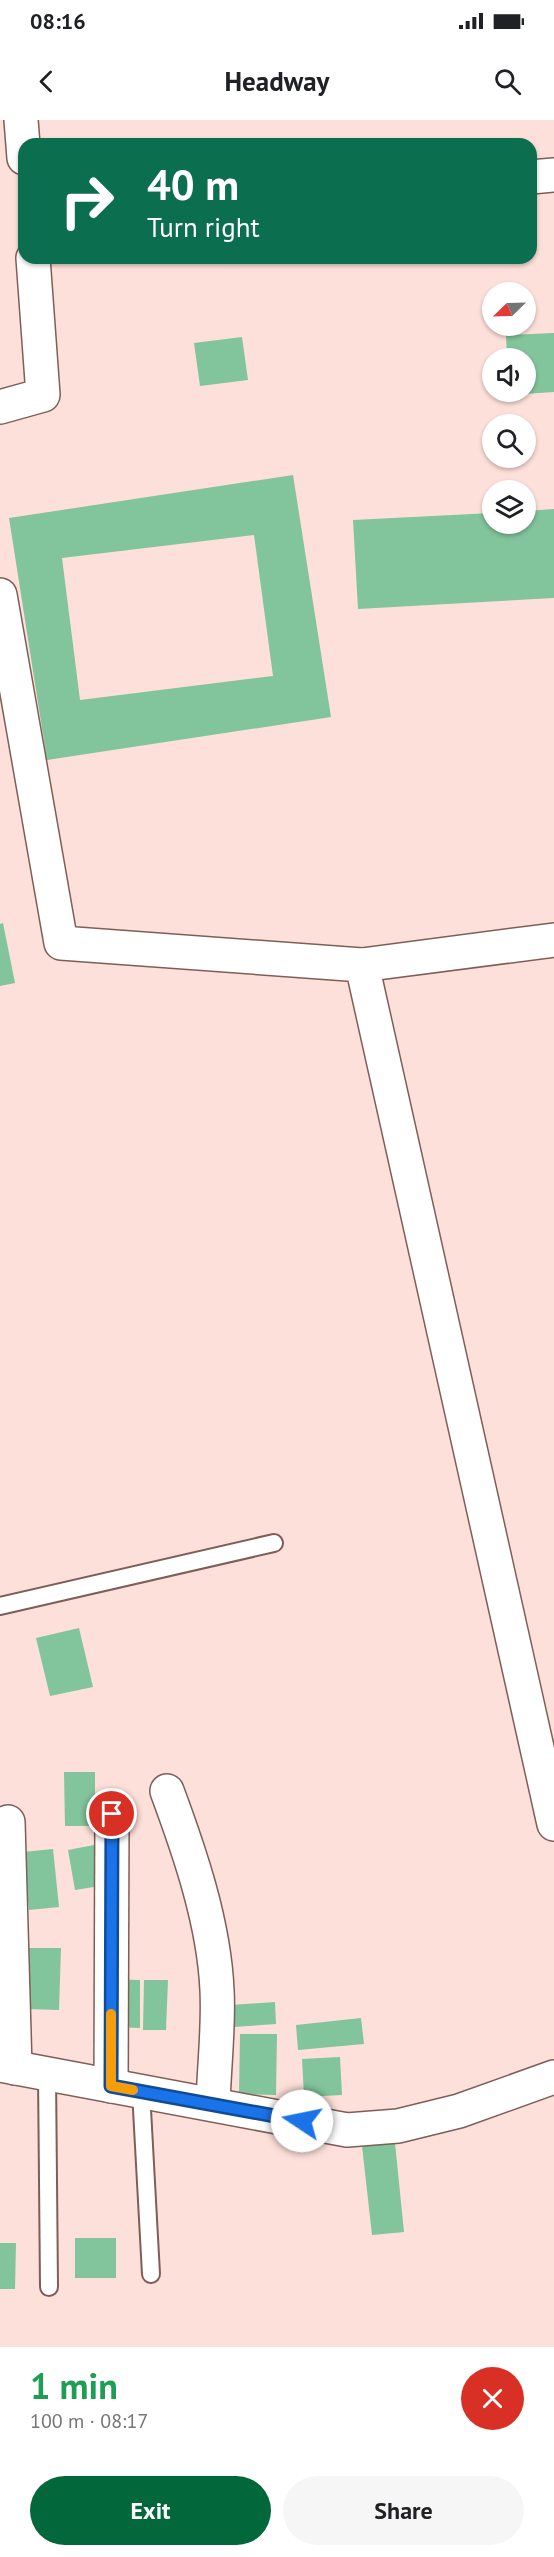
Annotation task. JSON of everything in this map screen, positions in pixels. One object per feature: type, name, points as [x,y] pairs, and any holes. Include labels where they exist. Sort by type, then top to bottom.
[{"type":"street","points":[[537,176],[554,175]]},
{"type":"street","points":[[0,407],[43,395],[33,264]]},
{"type":"street","points":[[0,596],[61,944],[362,965],[554,940]]},
{"type":"street","points":[[362,965],[554,1824]]},
{"type":"street","points":[[167,1791],[184,1836],[208,1926],[216,1979],[213,2104]]},
{"type":"street","points":[[112,1814],[126,2089]]},
{"type":"street","points":[[8,1822],[8,2067],[347,2130],[398,2126],[459,2112],[554,2077]]},
{"type":"lane","points":[[0,1606],[274,1543]]},
{"type":"lane","points":[[47,2074],[49,2287]]},
{"type":"lane","points":[[126,2089],[151,2274]]},
{"type":"building","points":[[554,333],[554,392],[536,393],[536,348],[507,348],[506,336],[536,336],[536,334]]},
{"type":"building","points":[[242,337],[248,380],[200,386],[194,343]]},
{"type":"building","points":[[293,475],[331,717],[47,760],[9,518]],"holes":[[[254,535],[273,676],[80,700],[62,558]]]},
{"type":"building","points":[[554,509],[554,598],[358,609],[353,520],[482,514],[482,534],[536,534],[536,510]]},
{"type":"building","points":[[3,923],[15,983],[0,986],[0,924]]},
{"type":"building","points":[[79,1628],[93,1687],[50,1696],[36,1638]]},
{"type":"building","points":[[64,1772],[95,1772],[95,1826],[65,1826]]},
{"type":"building","points":[[99,1844],[106,1885],[75,1890],[68,1850]]},
{"type":"building","points":[[53,1849],[59,1907],[29,1910],[23,1852]]},
{"type":"building","points":[[29,1948],[61,1948],[59,2010],[27,2009]]},
{"type":"building","points":[[104,1979],[140,1980],[140,2028],[104,2027]]},
{"type":"building","points":[[144,1980],[168,1980],[166,2030],[143,2030]]},
{"type":"building","points":[[275,2002],[276,2024],[204,2029],[203,2007]]},
{"type":"building","points":[[361,2018],[364,2044],[298,2050],[296,2025]]},
{"type":"building","points":[[240,2034],[277,2034],[276,2095],[239,2094]]},
{"type":"building","points":[[340,2057],[342,2095],[304,2097],[302,2059]]},
{"type":"building","points":[[395,2143],[404,2232],[372,2235],[362,2146]]},
{"type":"building","points":[[75,2238],[116,2238],[116,2278],[75,2278]]},
{"type":"building","points":[[0,2243],[16,2243],[15,2289],[0,2289]]},
{"type":"slow traffic","points":[[111,2014],[111,2086],[133,2090]]},
{"type":"route","points":[[112,1814],[111,2086],[302,2121]]}]
